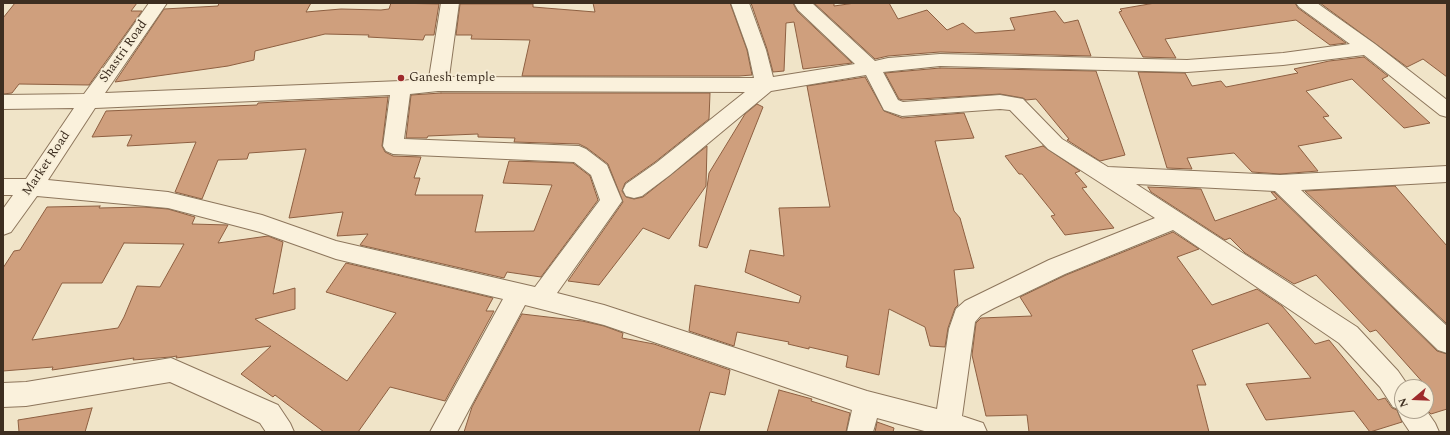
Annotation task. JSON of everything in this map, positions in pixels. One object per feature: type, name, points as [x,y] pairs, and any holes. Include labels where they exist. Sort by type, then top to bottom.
[{"type":"street","name":"Shastri Road","points":[[89,101],[111,72],[158,3]]},
{"type":"street","points":[[438,84],[450,3]]},
{"type":"street","points":[[740,3],[757,50],[765,85]]},
{"type":"street","points":[[803,3],[804,6],[857,56],[872,68],[892,105],[902,109],[1000,102],[1016,104],[1055,144],[1106,175],[1348,335],[1394,386]]},
{"type":"street","points":[[1305,3],[1368,48],[1447,110]]},
{"type":"street","points":[[3,102],[89,101],[401,88],[438,84],[765,85],[872,68],[888,64],[940,60],[1072,62],[1187,66],[1283,59],[1368,48]]},
{"type":"street","points":[[634,190],[675,160],[765,85]]},
{"type":"street","points":[[401,88],[394,146],[579,154],[600,171],[611,201],[530,295],[443,432]]},
{"type":"street","name":"Market Road","points":[[3,226],[32,187],[89,101]]},
{"type":"street","points":[[1106,175],[1280,184],[1447,174]]},
{"type":"street","points":[[1280,184],[1447,342]]},
{"type":"street","points":[[3,187],[32,187],[168,200],[262,224],[336,250],[530,295],[604,315],[868,403],[974,432]]},
{"type":"street","points":[[948,424],[961,329],[965,316],[973,308],[1057,267],[1175,220]]},
{"type":"street","points":[[3,395],[26,394],[172,370],[269,414],[281,432]]},
{"type":"street","points":[[860,432],[868,403]]},
{"type":"street","points":[[1417,419],[1426,432]]},
{"type":"building","points":[[15,3],[137,3],[131,11],[142,11],[89,85],[19,84],[12,93],[3,94],[3,18]]},
{"type":"building","points":[[219,3],[311,3],[306,12],[341,9],[381,10],[389,9],[391,3],[439,4],[434,35],[425,35],[423,40],[368,37],[369,35],[325,34],[255,51],[254,60],[228,66],[115,82],[164,9],[218,6]]},
{"type":"building","points":[[593,3],[730,3],[747,50],[752,75],[522,76],[530,40],[471,39],[472,35],[456,35],[460,4],[533,4],[533,7],[595,12]]},
{"type":"building","points":[[751,3],[793,3],[797,11],[852,63],[803,69],[794,22],[786,23],[784,71],[773,72],[767,49]]},
{"type":"building","points":[[814,3],[834,3],[834,6],[855,3],[889,3],[898,19],[927,10],[947,30],[963,23],[975,33],[1015,30],[1010,18],[1055,11],[1064,23],[1078,20],[1091,56],[940,52],[888,56],[875,59]]},
{"type":"building","points":[[1155,3],[1295,3],[1298,8],[1346,43],[1330,45],[1296,20],[1165,39],[1176,58],[1143,57],[1119,12],[1122,11],[1120,9]]},
{"type":"building","points":[[1320,3],[1447,3],[1447,77],[1423,59],[1407,67]]},
{"type":"building","points":[[1364,57],[1388,76],[1382,79],[1430,123],[1404,128],[1352,79],[1306,91],[1329,116],[1323,117],[1342,138],[1298,146],[1318,171],[1280,174],[1252,172],[1234,153],[1187,158],[1192,169],[1167,168],[1138,72],[1185,73],[1192,86],[1221,81],[1226,87],[1298,73],[1294,69],[1329,61]]},
{"type":"building","points":[[940,68],[1096,71],[1125,155],[1100,161],[1067,140],[1069,139],[1036,99],[1026,100],[1023,98],[1000,94],[903,100],[899,99],[885,73]]},
{"type":"building","points":[[865,77],[884,111],[902,118],[964,113],[974,138],[935,141],[954,211],[960,218],[974,268],[954,270],[958,305],[955,308],[948,328],[945,347],[930,346],[925,327],[889,309],[879,375],[846,367],[848,356],[788,344],[789,342],[737,332],[734,346],[689,331],[695,285],[799,303],[801,296],[745,272],[750,250],[784,256],[779,208],[830,207],[807,86]]},
{"type":"building","points":[[441,93],[710,93],[709,119],[655,162],[625,183],[622,191],[626,197],[634,199],[643,197],[707,146],[706,186],[669,239],[643,228],[599,285],[568,281],[623,202],[608,164],[587,148],[579,144],[514,142],[515,138],[478,137],[478,134],[406,138],[411,95]]},
{"type":"building","points":[[388,97],[382,146],[385,152],[393,156],[421,157],[414,178],[420,178],[415,195],[483,195],[475,232],[534,231],[552,185],[503,183],[509,161],[573,163],[590,176],[598,200],[541,277],[507,272],[504,278],[360,245],[368,234],[337,236],[343,212],[289,218],[306,149],[249,153],[247,159],[218,160],[202,199],[175,192],[196,142],[127,146],[132,135],[92,137],[106,111],[257,105],[258,103]]},
{"type":"building","points":[[757,104],[763,107],[707,248],[699,246],[709,173],[745,114]]},
{"type":"building","points":[[1043,146],[1080,171],[1075,173],[1087,187],[1082,188],[1114,228],[1065,235],[1051,216],[1055,215],[1022,174],[1019,174],[1005,156]]},
{"type":"building","points":[[1395,186],[1447,246],[1447,324],[1305,191]]},
{"type":"building","points":[[1148,187],[1201,189],[1215,221],[1277,199],[1271,192],[1274,192],[1437,351],[1447,354],[1447,409],[1434,413],[1434,379],[1420,379],[1376,330],[1370,332],[1316,275],[1294,284],[1245,253],[1230,238],[1225,240],[1151,192]]},
{"type":"building","points":[[100,206],[99,208],[143,207],[168,209],[195,217],[192,224],[228,225],[218,243],[268,236],[283,242],[273,294],[295,288],[295,309],[255,319],[347,381],[396,313],[326,292],[346,263],[493,298],[486,311],[494,311],[445,401],[390,387],[358,432],[324,432],[275,395],[273,397],[241,374],[271,346],[176,358],[177,356],[133,360],[134,358],[52,370],[53,367],[3,371],[3,268],[14,251],[20,250],[47,207]],"holes":[[[124,243],[184,244],[160,287],[137,286],[118,328],[32,340],[62,283],[102,283]]]},
{"type":"building","points":[[1173,232],[1199,249],[1177,257],[1212,305],[1257,289],[1282,306],[1315,344],[1329,340],[1378,400],[1385,398],[1394,409],[1394,419],[1401,419],[1402,422],[1370,432],[1354,411],[1266,420],[1246,384],[1311,378],[1268,323],[1192,350],[1206,385],[1197,385],[1209,432],[1029,432],[1027,415],[986,416],[972,355],[976,323],[981,318],[1032,316],[1020,297],[1066,275]]},
{"type":"building","points":[[522,314],[582,321],[604,326],[623,333],[622,338],[654,344],[730,370],[725,395],[710,392],[699,432],[464,432],[472,407]]},
{"type":"building","points":[[779,390],[812,399],[811,401],[850,413],[846,432],[767,432]]},
{"type":"building","points":[[92,408],[85,432],[19,432],[18,420]]},
{"type":"building","points":[[877,422],[894,428],[893,432],[875,432]]},
{"type":"place","name":"Ganesh temple","points":[[401,78]]}]
